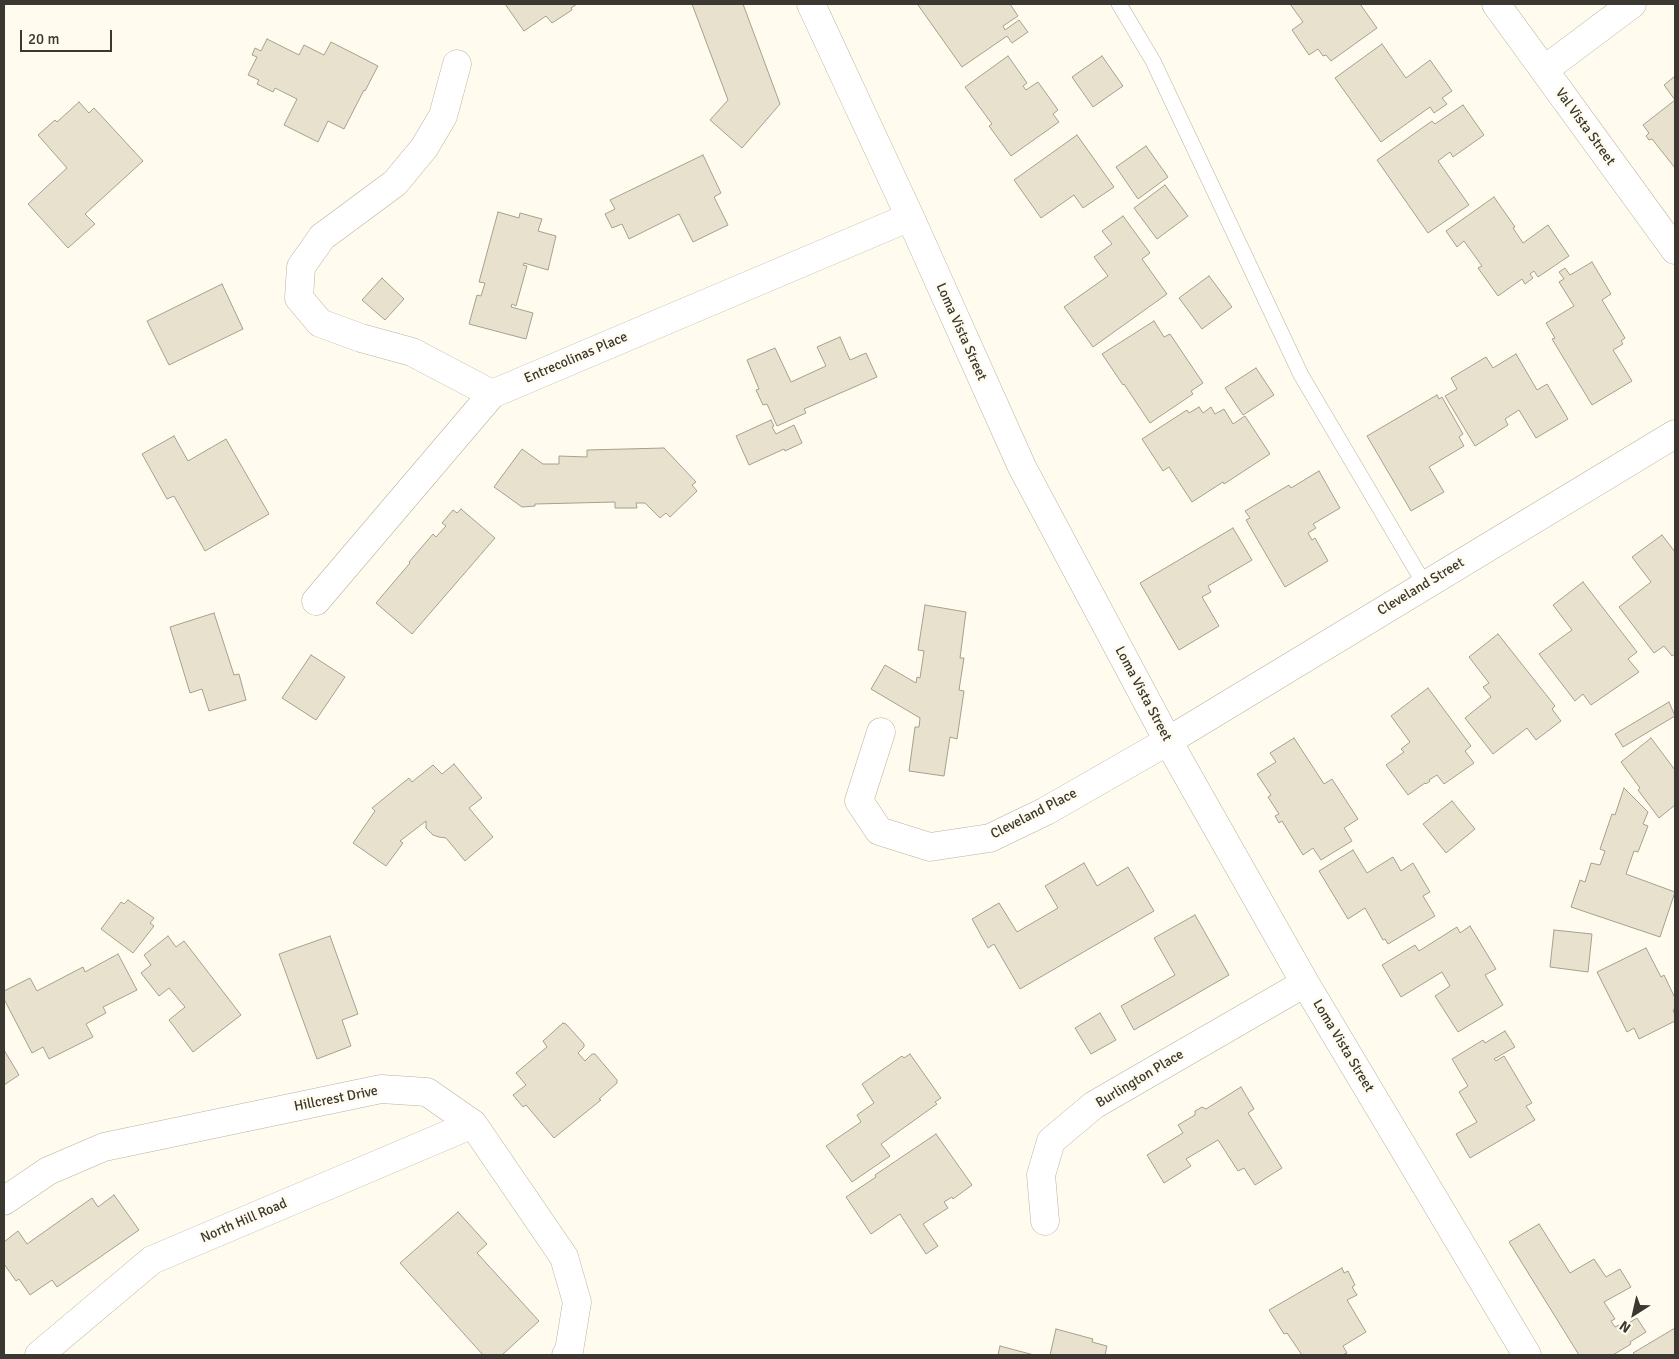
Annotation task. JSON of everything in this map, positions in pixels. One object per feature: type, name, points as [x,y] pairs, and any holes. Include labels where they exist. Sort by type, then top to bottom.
[{"type":"street","name":"Loma Vista Street","points":[[811,4],[910,217],[1022,467],[1168,741],[1305,982],[1527,1355]]},
{"type":"street","name":"Val Vista Street","points":[[1496,4],[1675,250]]},
{"type":"street","points":[[1544,70],[1632,4]]},
{"type":"street","points":[[457,64],[443,116],[424,148],[395,183],[322,237],[302,266],[299,298],[320,323],[362,338],[412,352],[492,394]]},
{"type":"street","name":"Entrecolinas Place","points":[[316,601],[492,394],[910,217]]},
{"type":"street","name":"Cleveland Street","points":[[1168,741],[1675,434]]},
{"type":"street","name":"Cleveland Place","points":[[881,732],[859,800],[879,830],[930,846],[990,838],[1046,811],[1168,741]]},
{"type":"street","name":"Burlington Place","points":[[1045,1221],[1041,1174],[1051,1141],[1094,1105],[1305,982]]},
{"type":"street","name":"Hillcrest Drive","points":[[4,1201],[48,1171],[104,1147],[381,1089],[427,1092],[473,1124],[564,1257],[577,1302],[570,1351],[566,1355]]},
{"type":"street","name":"North Hill Road","points":[[40,1355],[152,1260],[473,1124]]},
{"type":"lane","points":[[1119,4],[1153,61],[1301,376],[1425,586]]},
{"type":"building","points":[[505,4],[577,4],[571,8],[572,10],[552,23],[546,16],[524,31]]},
{"type":"building","points":[[692,4],[743,4],[780,104],[742,148],[710,120],[728,100]]},
{"type":"building","points":[[1010,4],[1018,16],[1003,26],[1005,30],[1019,20],[1028,32],[1012,43],[1007,36],[962,67],[918,5]]},
{"type":"building","points":[[1290,4],[1360,4],[1377,28],[1331,61],[1326,55],[1323,56],[1318,49],[1309,55],[1292,30],[1303,22]]},
{"type":"building","points":[[267,39],[299,55],[304,45],[324,55],[331,42],[378,66],[344,129],[328,121],[318,142],[284,125],[297,99],[275,88],[273,92],[257,84],[259,80],[248,75],[257,57],[252,55],[255,48],[261,51]]},
{"type":"building","points":[[1382,44],[1406,78],[1430,60],[1452,91],[1442,98],[1447,104],[1434,113],[1430,107],[1381,142],[1335,78]]},
{"type":"building","points":[[1008,56],[1027,83],[1023,86],[1026,90],[1038,82],[1058,110],[1053,114],[1059,122],[1011,156],[989,126],[992,124],[965,87]]},
{"type":"building","points":[[1102,56],[1123,86],[1093,107],[1072,77]]},
{"type":"building","points":[[1675,76],[1675,100],[1664,85]]},
{"type":"building","points":[[1675,100],[1675,168],[1652,139],[1649,140],[1646,136],[1649,133],[1643,125]]},
{"type":"building","points":[[79,102],[89,113],[94,108],[143,161],[85,214],[95,224],[68,248],[28,204],[67,168],[38,135],[55,120],[57,122]]},
{"type":"building","points":[[1463,105],[1484,135],[1453,157],[1450,152],[1438,161],[1469,205],[1428,233],[1377,160],[1432,121],[1435,124]]},
{"type":"building","points":[[1077,135],[1114,187],[1083,208],[1074,195],[1041,218],[1014,180]]},
{"type":"building","points":[[1146,146],[1168,177],[1138,199],[1116,167]]},
{"type":"building","points":[[703,155],[721,193],[714,197],[728,225],[693,242],[679,214],[629,239],[622,224],[612,228],[605,214],[615,209],[610,200]]},
{"type":"building","points":[[1165,185],[1188,216],[1157,239],[1134,208]]},
{"type":"building","points":[[1494,197],[1515,227],[1513,228],[1523,243],[1548,225],[1569,256],[1538,277],[1534,271],[1530,274],[1533,278],[1525,284],[1522,279],[1498,296],[1478,268],[1482,266],[1464,241],[1457,247],[1446,231]]},
{"type":"building","points":[[498,212],[519,218],[520,213],[542,219],[538,231],[556,236],[548,270],[524,263],[523,265],[527,266],[516,306],[512,304],[511,307],[533,313],[526,339],[469,324],[477,295],[481,296],[485,283],[479,282]]},
{"type":"building","points":[[1123,216],[1150,253],[1142,259],[1167,294],[1093,347],[1064,307],[1108,276],[1094,257],[1112,244],[1102,231]]},
{"type":"building","points":[[1592,262],[1611,294],[1602,300],[1625,338],[1621,341],[1623,344],[1613,350],[1632,381],[1592,405],[1552,339],[1555,338],[1546,323],[1574,306],[1559,282],[1564,279],[1559,272],[1565,268],[1570,275]]},
{"type":"building","points":[[1209,276],[1232,307],[1202,329],[1179,298]]},
{"type":"building","points":[[382,278],[404,299],[385,320],[362,300]]},
{"type":"building","points":[[222,284],[243,329],[169,365],[147,321]]},
{"type":"building","points":[[1154,321],[1164,337],[1170,334],[1203,383],[1191,391],[1193,394],[1150,423],[1102,354]]},
{"type":"building","points":[[840,337],[850,360],[866,353],[877,377],[804,409],[806,413],[777,426],[767,404],[763,405],[756,390],[759,389],[747,360],[775,348],[791,382],[826,366],[817,347]]},
{"type":"building","points":[[1516,354],[1537,390],[1547,384],[1568,419],[1536,438],[1519,410],[1505,419],[1508,425],[1475,446],[1445,396],[1457,389],[1451,378],[1486,357],[1493,368]]},
{"type":"building","points":[[1256,368],[1274,395],[1243,415],[1225,388]]},
{"type":"building","points":[[1437,395],[1439,399],[1442,397],[1463,434],[1459,437],[1464,446],[1429,467],[1444,492],[1411,511],[1367,436]]},
{"type":"building","points":[[1199,407],[1203,413],[1211,407],[1215,414],[1224,409],[1233,424],[1245,416],[1270,454],[1192,502],[1169,467],[1163,471],[1142,439],[1187,410],[1189,413]]},
{"type":"building","points":[[771,420],[776,434],[794,425],[802,443],[749,465],[736,436]]},
{"type":"building","points":[[174,436],[188,461],[226,439],[269,514],[205,551],[174,496],[167,499],[142,454]]},
{"type":"building","points":[[664,448],[696,482],[692,485],[697,491],[670,517],[666,513],[660,518],[645,503],[636,503],[637,508],[615,508],[615,502],[535,504],[535,506],[522,507],[494,487],[522,449],[543,464],[559,464],[559,456],[587,457],[587,450]]},
{"type":"building","points":[[1319,471],[1340,508],[1313,524],[1316,528],[1308,533],[1312,540],[1315,538],[1328,561],[1285,587],[1246,520],[1250,518],[1245,511],[1289,485],[1291,488]]},
{"type":"building","points":[[461,509],[495,538],[412,634],[376,603],[433,534],[436,537],[446,526],[442,523],[453,510],[457,513]]},
{"type":"building","points":[[1233,528],[1252,560],[1208,586],[1211,592],[1202,597],[1219,626],[1179,650],[1140,583]]},
{"type":"building","points":[[1662,535],[1675,552],[1675,654],[1672,656],[1664,646],[1654,653],[1619,607],[1651,582],[1632,557]]},
{"type":"building","points":[[1583,582],[1637,652],[1628,659],[1639,672],[1591,705],[1583,694],[1575,701],[1539,654],[1572,630],[1553,605]]},
{"type":"building","points":[[925,605],[966,612],[960,658],[964,658],[959,690],[964,691],[957,739],[950,737],[944,776],[909,771],[915,727],[919,727],[920,718],[871,689],[885,665],[916,683],[917,677],[920,678],[924,651],[918,650]]},
{"type":"building","points":[[214,613],[234,675],[239,674],[246,700],[209,711],[202,689],[190,693],[170,627]]},
{"type":"building","points":[[1498,634],[1555,706],[1552,709],[1561,721],[1536,740],[1527,728],[1493,754],[1465,718],[1491,697],[1483,687],[1489,683],[1469,657]]},
{"type":"building","points":[[311,655],[345,677],[316,720],[282,698]]},
{"type":"building","points":[[1428,688],[1471,746],[1465,751],[1474,763],[1444,784],[1437,775],[1408,795],[1386,765],[1404,752],[1401,749],[1410,742],[1391,716]]},
{"type":"building","points":[[1669,702],[1675,716],[1623,747],[1615,734]]},
{"type":"building","points":[[1294,738],[1324,784],[1332,779],[1358,819],[1344,828],[1352,841],[1321,860],[1313,848],[1303,855],[1282,821],[1279,823],[1275,816],[1279,814],[1268,797],[1271,795],[1257,774],[1276,762],[1270,753]]},
{"type":"building","points":[[1651,738],[1675,770],[1675,805],[1659,818],[1638,790],[1640,788],[1621,762]]},
{"type":"building","points":[[454,764],[482,798],[469,808],[493,837],[465,861],[446,838],[433,835],[426,828],[426,821],[400,841],[403,843],[386,866],[353,843],[375,811],[372,808],[409,778],[412,782],[433,765],[442,774]]},
{"type":"building","points":[[1624,788],[1648,812],[1643,824],[1648,826],[1638,852],[1634,851],[1626,874],[1675,892],[1660,937],[1571,907],[1580,880],[1585,882],[1591,863],[1600,865],[1605,851],[1600,849],[1612,814],[1615,815]]},
{"type":"building","points":[[1452,801],[1475,829],[1446,853],[1423,824]]},
{"type":"building","points":[[1353,850],[1367,873],[1393,857],[1401,871],[1413,863],[1430,892],[1423,896],[1435,916],[1388,944],[1385,939],[1383,940],[1365,908],[1348,919],[1319,871]]},
{"type":"building","points":[[1084,863],[1097,886],[1128,867],[1154,911],[1020,989],[994,944],[988,948],[972,919],[999,903],[1017,932],[1058,908],[1045,886]]},
{"type":"building","points":[[128,900],[154,918],[150,923],[154,926],[133,953],[101,929],[121,902],[124,904]]},
{"type":"building","points":[[1195,915],[1229,975],[1134,1030],[1121,1006],[1175,975],[1154,938]]},
{"type":"building","points":[[1470,926],[1496,969],[1485,975],[1503,1005],[1458,1032],[1435,996],[1450,986],[1442,972],[1401,997],[1382,965],[1415,945],[1419,951],[1457,927],[1460,933]]},
{"type":"building","points":[[1554,930],[1592,934],[1588,972],[1550,967]]},
{"type":"building","points":[[168,936],[176,947],[184,941],[241,1015],[193,1052],[169,1020],[185,1007],[169,988],[159,996],[141,973],[151,965],[144,955]]},
{"type":"building","points":[[330,936],[358,1014],[342,1020],[351,1046],[317,1059],[279,954]]},
{"type":"building","points":[[1646,948],[1661,977],[1664,975],[1675,998],[1675,1009],[1673,1010],[1675,1021],[1639,1039],[1634,1028],[1627,1032],[1597,972]]},
{"type":"building","points":[[118,954],[137,990],[103,1007],[106,1013],[86,1024],[93,1037],[49,1059],[43,1047],[32,1053],[4,999],[4,991],[30,978],[37,991],[83,967],[85,972]]},
{"type":"building","points":[[1100,1013],[1116,1040],[1091,1054],[1075,1028]]},
{"type":"building","points":[[563,1023],[584,1044],[584,1047],[578,1053],[585,1061],[592,1054],[595,1054],[617,1080],[617,1083],[599,1099],[601,1100],[554,1138],[526,1105],[523,1107],[513,1095],[526,1085],[516,1073],[547,1047],[543,1041]]},
{"type":"building","points":[[1505,1031],[1515,1047],[1494,1059],[1496,1061],[1504,1056],[1532,1103],[1526,1106],[1535,1120],[1470,1158],[1456,1134],[1477,1122],[1459,1092],[1468,1086],[1452,1059],[1483,1040],[1485,1043]]},
{"type":"building","points":[[4,1050],[19,1075],[4,1085]]},
{"type":"building","points":[[910,1054],[941,1098],[935,1102],[937,1104],[881,1144],[890,1156],[852,1182],[826,1146],[861,1122],[857,1115],[874,1103],[862,1084],[902,1056],[904,1058]]},
{"type":"building","points":[[1241,1087],[1254,1109],[1248,1113],[1282,1168],[1255,1185],[1244,1168],[1238,1171],[1218,1140],[1186,1159],[1191,1166],[1164,1183],[1147,1155],[1183,1133],[1178,1125],[1195,1115],[1195,1111],[1202,1107],[1206,1109]]},
{"type":"building","points":[[936,1134],[972,1185],[953,1199],[952,1197],[944,1202],[948,1208],[923,1224],[938,1246],[926,1254],[900,1214],[871,1234],[846,1197]]},
{"type":"building","points":[[114,1195],[139,1230],[57,1287],[52,1280],[30,1295],[19,1279],[16,1281],[4,1264],[4,1242],[18,1231],[27,1244],[92,1198],[98,1207]]},
{"type":"building","points":[[458,1212],[487,1244],[477,1253],[539,1321],[502,1355],[483,1355],[400,1263]]},
{"type":"building","points":[[1539,1224],[1570,1273],[1594,1259],[1606,1277],[1620,1269],[1631,1287],[1604,1302],[1615,1319],[1611,1321],[1615,1327],[1619,1325],[1620,1328],[1637,1318],[1646,1332],[1613,1355],[1579,1355],[1509,1242]]},
{"type":"building","points":[[1342,1268],[1344,1273],[1348,1271],[1355,1285],[1352,1287],[1357,1295],[1347,1300],[1366,1332],[1343,1346],[1347,1353],[1342,1355],[1302,1355],[1287,1333],[1284,1334],[1269,1310]]},
{"type":"building","points":[[1675,1328],[1675,1355],[1635,1355],[1633,1353]]},
{"type":"building","points":[[1056,1329],[1093,1339],[1092,1342],[1107,1346],[1105,1355],[1050,1355]]},
{"type":"building","points":[[1000,1346],[1034,1355],[998,1355]]}]
